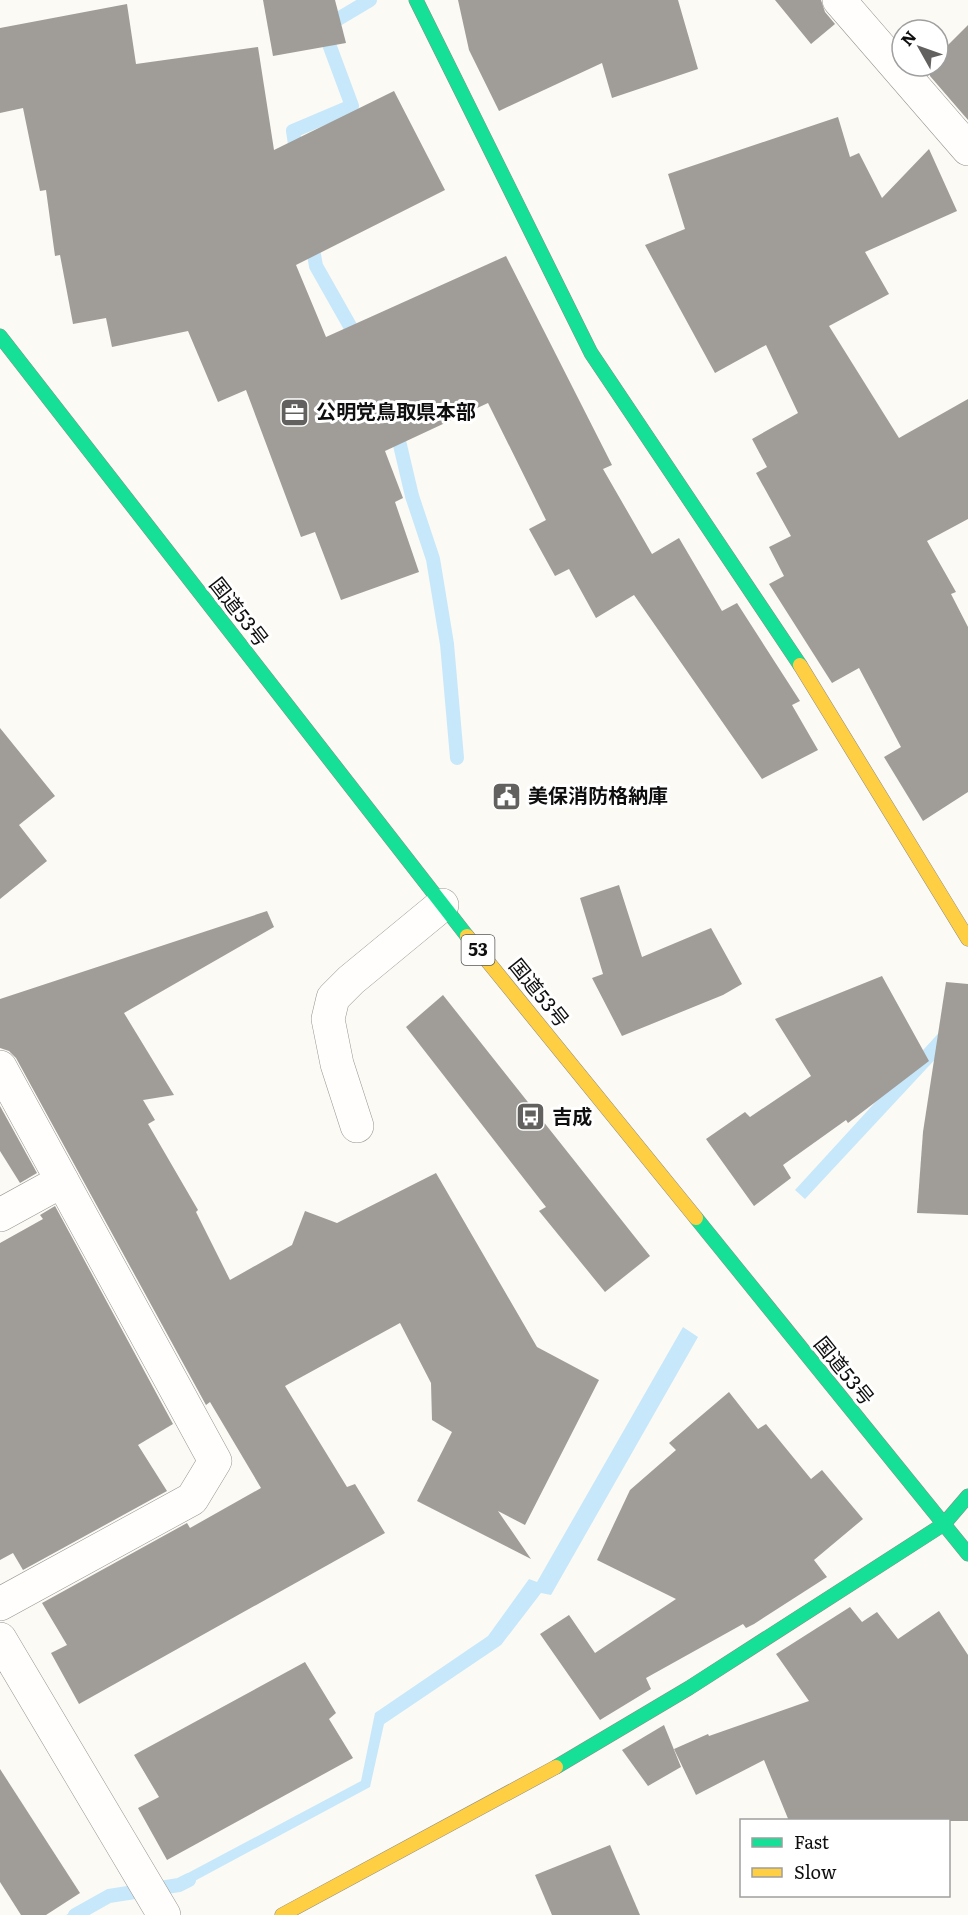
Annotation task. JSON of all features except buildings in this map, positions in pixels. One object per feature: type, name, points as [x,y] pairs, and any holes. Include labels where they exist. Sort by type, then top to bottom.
[{"type":"main road","points":[[416,0],[591,353],[783,638],[968,939]]},
{"type":"main road","name":"国道53号","points":[[0,336],[442,905],[968,1554]]},
{"type":"main road","points":[[282,1915],[580,1754],[689,1688],[944,1524],[968,1496]]},
{"type":"street","points":[[838,0],[968,149]]},
{"type":"street","points":[[357,1126],[337,1065],[328,1019],[333,998],[351,980],[442,905]]},
{"type":"street","points":[[0,1067],[215,1461],[192,1499],[0,1604]]},
{"type":"street","points":[[0,1215],[62,1181]]},
{"type":"street","points":[[0,1639],[164,1915]]},
{"type":"water","points":[[968,1001],[968,1024],[805,1199],[795,1190]]},
{"type":"water","points":[[683,1327],[698,1337],[551,1595],[541,1593],[501,1645],[384,1724],[370,1787],[176,1891],[171,1882],[361,1781],[375,1713],[488,1636],[529,1579],[537,1582]]},
{"type":"water","points":[[111,1890],[116,1899],[88,1915],[66,1915]]},
{"type":"waterway","points":[[297,157],[293,131],[352,106],[323,28],[370,0]]},
{"type":"waterway","points":[[311,238],[316,266],[359,342]]},
{"type":"waterway","points":[[396,428],[412,496],[433,559],[447,644],[457,758]]},
{"type":"waterway","points":[[75,1915],[109,1896],[179,1885],[189,1880]]},
{"type":"traffic: fast","points":[[416,0],[591,353],[800,665]]},
{"type":"traffic: fast","points":[[0,336],[467,936]]},
{"type":"traffic: fast","points":[[696,1218],[968,1554]]},
{"type":"traffic: fast","points":[[556,1767],[689,1688],[944,1524],[968,1496]]},
{"type":"traffic: slow","points":[[800,665],[968,939]]},
{"type":"traffic: slow","points":[[467,936],[696,1218]]},
{"type":"traffic: slow","points":[[282,1915],[556,1767]]},
{"type":"place","name":"公明党鳥取県本部","points":[[295,412]]},
{"type":"place","name":"美保消防格納庫","points":[[507,796]]},
{"type":"place","name":"吉成","points":[[531,1117]]}]
